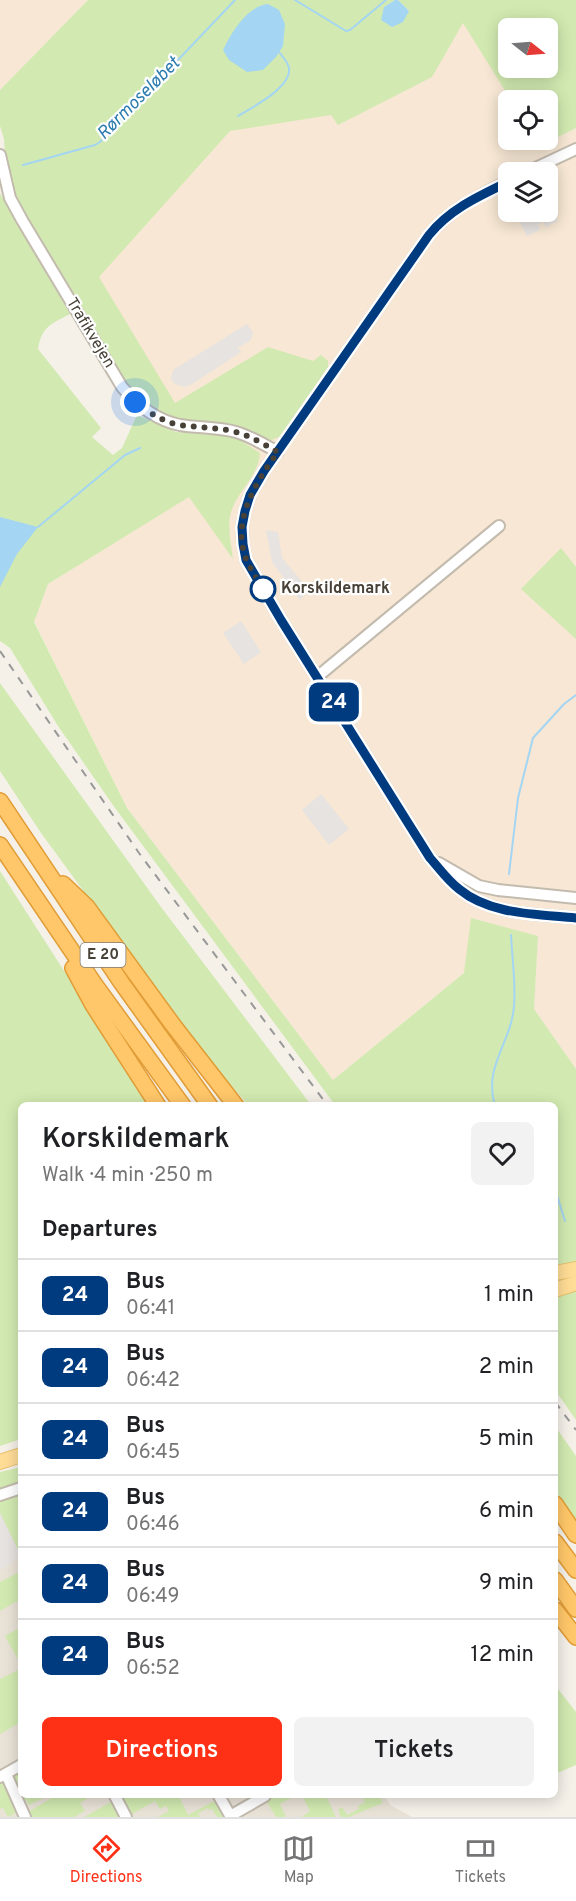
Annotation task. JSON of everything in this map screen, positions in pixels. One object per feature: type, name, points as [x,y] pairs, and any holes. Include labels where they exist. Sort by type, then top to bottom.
[{"type":"highway","name":"E 20","points":[[0,801],[121,982],[207,1102]]},
{"type":"highway","name":"E 20","points":[[0,845],[95,986],[180,1102]]},
{"type":"highway","points":[[40,862],[87,907],[172,1025],[233,1102]]},
{"type":"highway","points":[[36,899],[93,1005],[155,1102]]},
{"type":"highway","points":[[558,1508],[576,1535]]},
{"type":"highway","points":[[558,1546],[576,1570]]},
{"type":"highway","points":[[558,1584],[576,1609]]},
{"type":"highway","points":[[558,1614],[576,1636]]},
{"type":"main road","points":[[558,1272],[576,1269]]},
{"type":"main road","points":[[558,1289],[576,1283]]},
{"type":"main road","points":[[0,1462],[18,1456]]},
{"type":"street","points":[[548,162],[576,149]]},
{"type":"street","name":"Trafikvejen","points":[[0,155],[10,198],[22,220],[122,387],[135,402],[150,413],[180,425],[220,428],[239,433],[278,452]]},
{"type":"street","points":[[498,187],[455,209],[434,228],[250,495],[242,527],[243,544],[246,560],[281,620],[430,858],[458,889],[491,906],[512,911],[576,918]]},
{"type":"street","points":[[317,677],[499,526]]},
{"type":"street","points":[[430,858],[479,886],[576,898]]},
{"type":"street","points":[[0,1495],[18,1489]]},
{"type":"street","points":[[18,1767],[3,1775],[25,1817]]},
{"type":"street","points":[[116,1798],[126,1817]]},
{"type":"street","points":[[220,1798],[230,1816],[262,1798]]},
{"type":"shaded area","points":[[0,0],[88,0],[0,90]]},
{"type":"shaded area","points":[[465,21],[507,90],[498,90],[498,150],[558,150],[558,137],[576,128],[576,1069],[534,1009],[538,936],[464,973],[333,1080],[127,808],[34,621],[48,584],[189,496],[175,409],[96,277],[230,130]]},
{"type":"shaded area","points":[[520,222],[543,222],[538,224],[540,230],[527,236]]},
{"type":"shaded area","points":[[543,222],[556,222],[546,227]]},
{"type":"shaded area","points":[[247,324],[253,333],[251,340],[238,348],[241,352],[185,387],[175,384],[171,379],[173,370]]},
{"type":"shaded area","points":[[266,530],[278,532],[282,558],[309,590],[300,600],[272,562]]},
{"type":"shaded area","points":[[241,621],[261,652],[244,664],[223,633]]},
{"type":"shaded area","points":[[321,794],[349,829],[329,845],[302,810]]},
{"type":"shaded area","points":[[18,1492],[18,1798],[386,1798],[390,1805],[412,1817],[0,1817],[0,1501]]},
{"type":"shaded area","points":[[0,1513],[18,1550],[18,1558],[0,1569]]},
{"type":"green space","points":[[88,0],[395,0],[384,7],[409,11],[398,0],[576,0],[576,128],[558,137],[558,90],[505,90],[463,23],[432,77],[338,125],[331,115],[230,131],[99,277],[175,403],[268,347],[313,361],[321,355],[328,361],[328,370],[285,435],[271,440],[234,426],[173,417],[152,410],[135,396],[16,201],[6,173],[4,139],[0,126],[0,90]]},
{"type":"green space","points":[[0,193],[70,314],[45,330],[38,349],[101,428],[92,437],[113,455],[122,448],[137,415],[176,432],[235,437],[260,453],[256,468],[231,512],[229,529],[233,559],[189,497],[48,584],[34,622],[127,808],[333,1080],[464,973],[471,918],[538,936],[534,1009],[576,1069],[576,1264],[558,1268],[558,1102],[333,1102],[115,808],[58,726],[10,648],[0,641]]},
{"type":"green space","points":[[561,548],[576,567],[576,639],[521,589]]},
{"type":"green space","points":[[0,683],[161,907],[309,1102],[245,1102],[194,1042],[41,833],[0,771]]},
{"type":"green space","points":[[0,871],[148,1102],[18,1102],[18,1440],[0,1446]]},
{"type":"green space","points":[[576,1288],[576,1420],[558,1394],[558,1294]]},
{"type":"green space","points":[[558,1430],[576,1456],[576,1521],[558,1494]]},
{"type":"green space","points":[[18,1468],[18,1484],[0,1489],[0,1472]]},
{"type":"green space","points":[[18,1493],[18,1550],[0,1513],[0,1502]]},
{"type":"green space","points":[[18,1573],[18,1601],[0,1611],[0,1582]]},
{"type":"green space","points":[[18,1629],[18,1660],[5,1636]]},
{"type":"green space","points":[[18,1670],[18,1724],[0,1734],[0,1679]]},
{"type":"green space","points":[[558,1689],[576,1712],[576,1765],[558,1773]]},
{"type":"green space","points":[[18,1772],[18,1793],[12,1780]]},
{"type":"green space","points":[[0,1782],[6,1784],[19,1811],[8,1817],[3,1808],[0,1809]]},
{"type":"green space","points":[[21,1798],[44,1798],[29,1805],[26,1800],[22,1801]]},
{"type":"green space","points":[[52,1798],[87,1799],[80,1803],[85,1811],[74,1817],[30,1817],[28,1812]]},
{"type":"green space","points":[[182,1798],[180,1799],[188,1815],[218,1799],[227,1817],[217,1817],[212,1809],[208,1808],[198,1813],[200,1817],[158,1817],[169,1811],[166,1806],[160,1809],[155,1801],[130,1817],[120,1799]]},
{"type":"green space","points":[[291,1798],[280,1804],[286,1817],[276,1817],[265,1799]]},
{"type":"green space","points":[[303,1798],[327,1798],[336,1817],[302,1817],[310,1811]]},
{"type":"green space","points":[[363,1798],[380,1798],[383,1803],[349,1817],[341,1817],[338,1810],[342,1807],[347,1815],[359,1809],[358,1806],[365,1802]]},
{"type":"green space","points":[[113,1801],[122,1817],[84,1817]]},
{"type":"water","points":[[398,0],[409,11],[403,22],[392,27],[381,20],[384,7]]},
{"type":"water","points":[[268,4],[279,10],[285,24],[283,46],[263,70],[247,72],[229,60],[223,50],[241,21],[253,10]]},
{"type":"water","points":[[0,517],[38,527],[17,554],[0,587]]},
{"type":"waterway","name":"Rørmoseløbet","points":[[23,165],[100,142],[235,0]]},
{"type":"waterway","name":"Rørmoseløbet","points":[[295,0],[346,31],[386,0]]},
{"type":"waterway","points":[[238,116],[262,102],[284,82],[289,68],[279,52]]},
{"type":"waterway","points":[[38,527],[125,455],[140,448]]},
{"type":"waterway","points":[[509,874],[518,798],[533,738],[564,704],[576,695]]},
{"type":"waterway","points":[[494,1102],[492,1079],[512,1020],[514,1006],[511,935]]},
{"type":"waterway","points":[[558,1199],[565,1221]]},
{"type":"railway","points":[[0,651],[139,853],[325,1102]]},
{"type":"railway","points":[[558,1406],[576,1430]]},
{"type":"bus line","name":"24","points":[[498,187],[455,209],[440,221],[429,235],[264,471],[250,495],[245,511],[242,527],[243,544],[246,560],[281,620],[430,858],[458,889],[491,906],[512,911],[576,918]]},
{"type":"place","name":"Korskildemark","points":[[263,589]]},
{"type":"route","points":[[135,402],[150,413],[180,425],[220,428],[239,433],[278,452],[250,495],[242,527],[246,560],[266,594],[263,589]]}]
